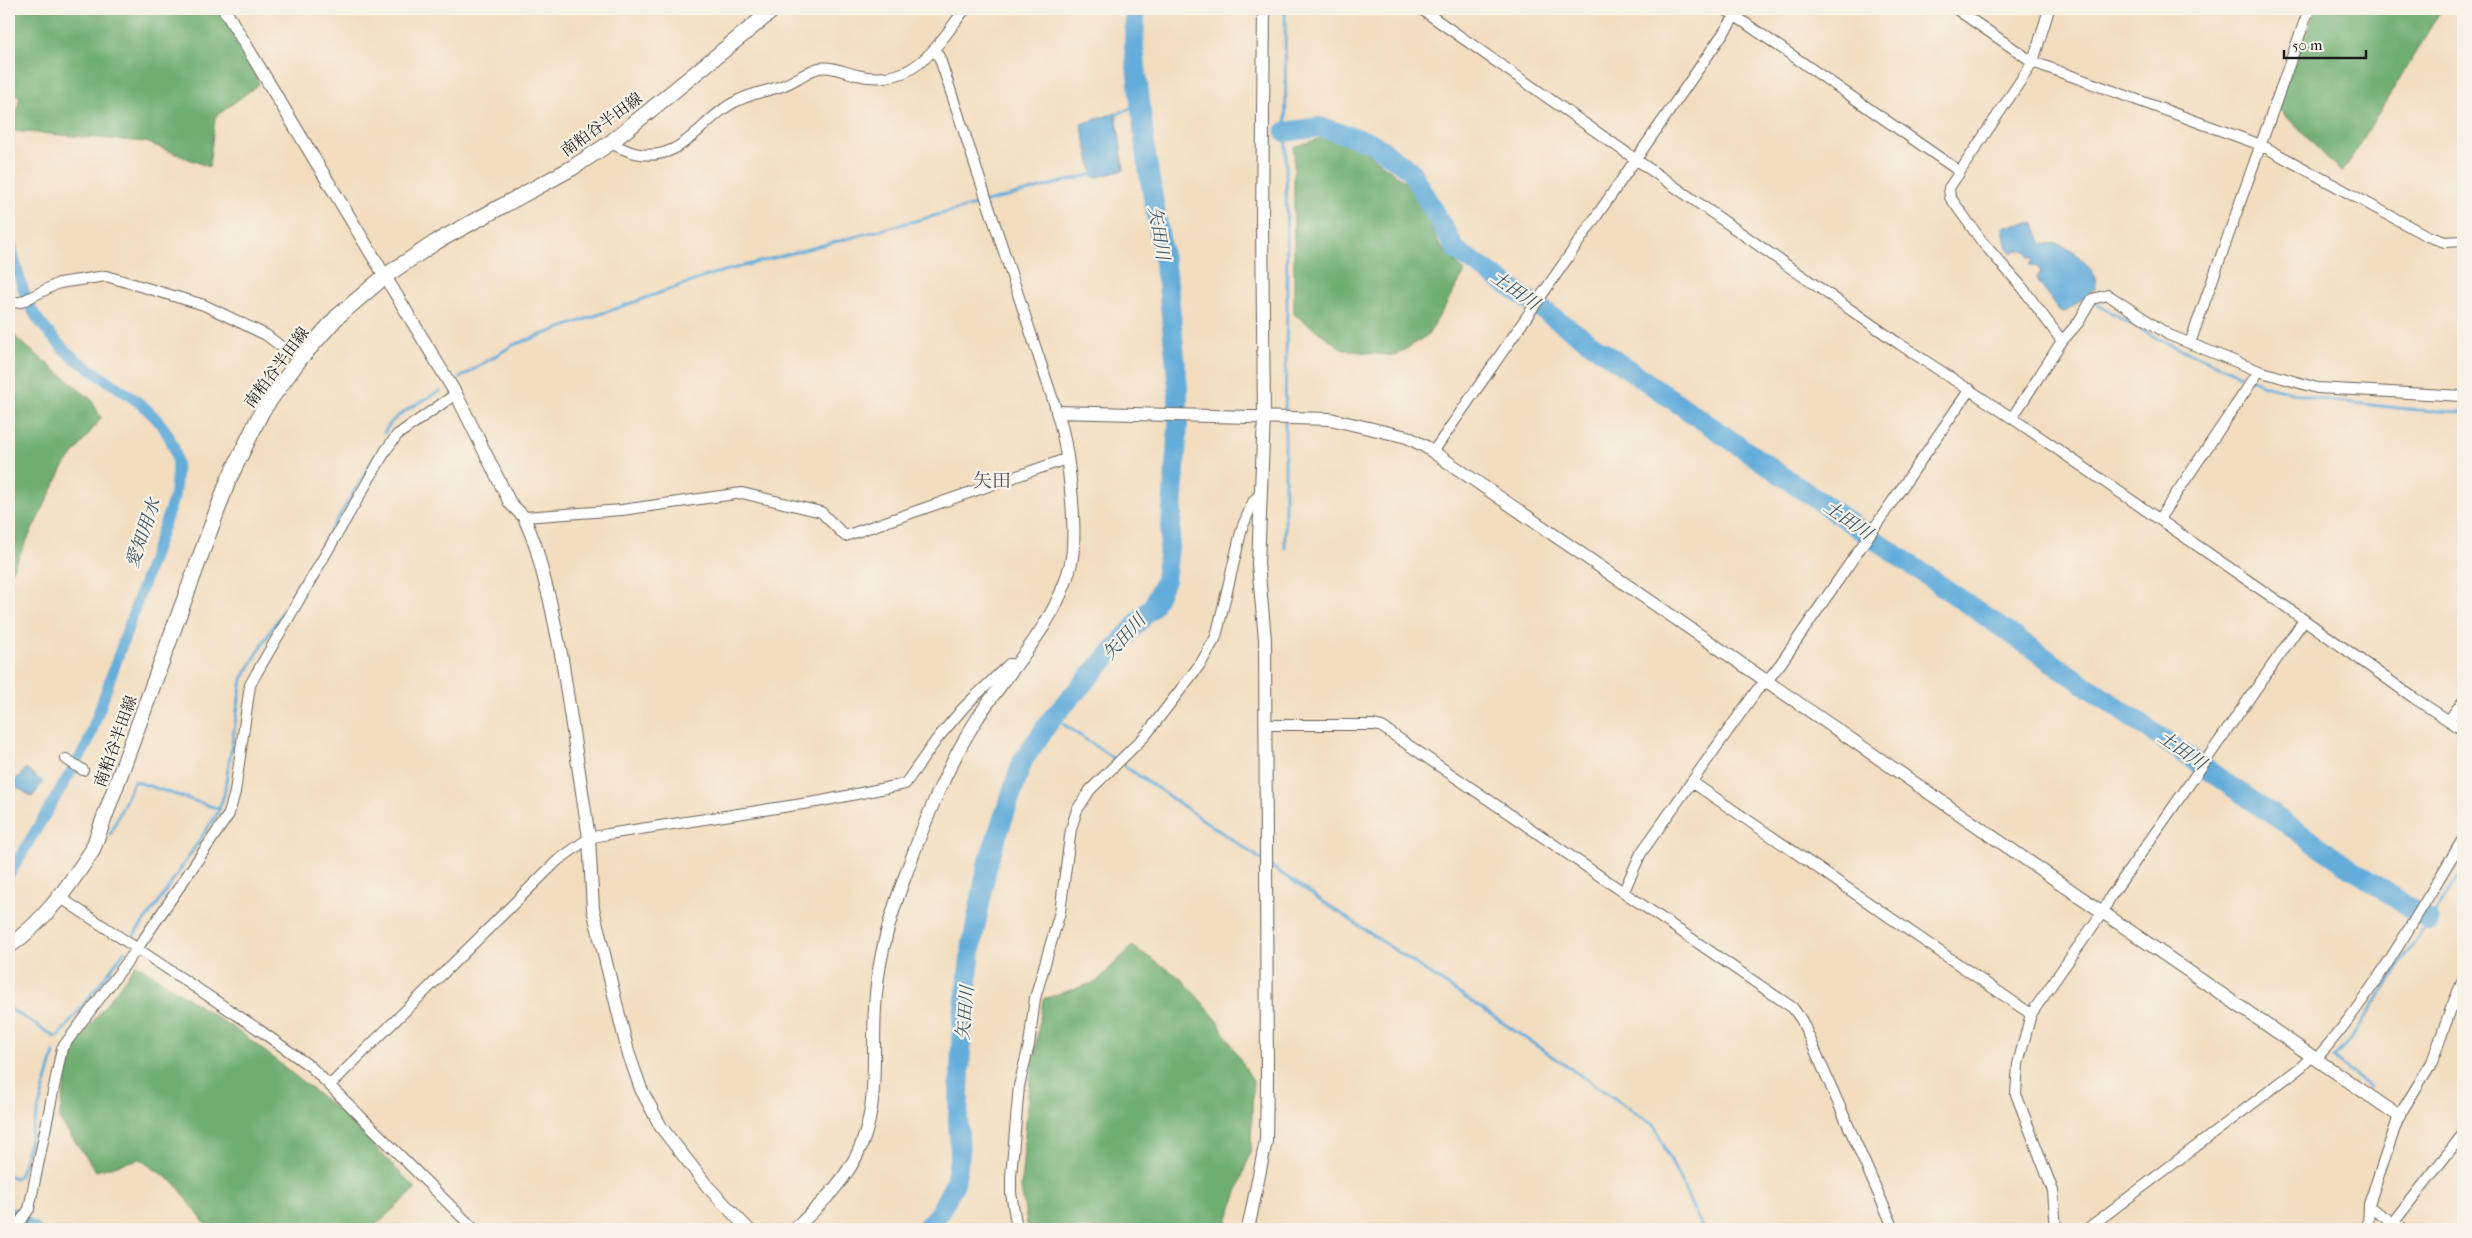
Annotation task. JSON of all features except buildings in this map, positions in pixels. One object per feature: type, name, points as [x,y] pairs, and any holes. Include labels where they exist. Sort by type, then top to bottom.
[{"type":"main road","name":"南粕谷半田線","points":[[9,946],[61,898],[92,851],[228,481],[262,411],[300,360],[337,317],[384,276],[436,242],[572,168],[610,144],[774,9]]},
{"type":"street","points":[[224,9],[456,394],[510,503],[524,517],[535,544],[554,620],[590,838],[593,909],[628,1052],[641,1089],[661,1127],[708,1187],[748,1229]]},
{"type":"street","points":[[610,144],[636,154],[664,153],[686,143],[718,111],[740,99],[784,86],[815,69],[826,67],[858,76],[882,78],[907,71],[935,49],[965,9]]},
{"type":"street","points":[[1248,1229],[1266,1141],[1265,639],[1258,564],[1264,416],[1262,224],[1264,9]]},
{"type":"street","points":[[1421,9],[1637,158],[1890,337],[1970,389],[2414,698],[2463,730]]},
{"type":"street","points":[[1725,9],[1738,12],[1959,171]]},
{"type":"street","points":[[1956,9],[2033,62],[2261,145],[2427,236],[2444,242],[2463,241]]},
{"type":"street","points":[[2049,9],[2033,62],[1949,188],[1950,197],[1988,249],[2022,287],[2062,342]]},
{"type":"street","points":[[2190,342],[2309,9]]},
{"type":"street","points":[[1433,452],[1738,12]]},
{"type":"street","points":[[795,1229],[845,1178],[862,1146],[872,1104],[875,1008],[890,918],[944,779],[977,720],[1052,614],[1064,591],[1071,564],[1074,527],[1066,459],[1057,412],[940,59],[935,49]]},
{"type":"street","points":[[9,303],[21,302],[59,283],[94,276],[123,279],[204,305],[266,335],[300,360]]},
{"type":"street","points":[[2012,418],[2062,342],[2078,323],[2092,299],[2108,296],[2169,335],[2259,371],[2330,390],[2463,396]]},
{"type":"street","points":[[2158,519],[2259,371]]},
{"type":"street","points":[[1624,891],[1641,853],[1757,690],[1767,681],[1970,389]]},
{"type":"street","points":[[15,1228],[29,1209],[62,1048],[137,949],[229,814],[235,792],[250,685],[386,450],[397,435],[456,394]]},
{"type":"street","points":[[1057,412],[1330,419],[1407,437],[1452,462],[2102,913],[2399,1116]]},
{"type":"street","points":[[524,517],[622,510],[742,493],[821,512],[845,536],[1066,459]]},
{"type":"street","points":[[1018,1229],[1011,1193],[1011,1176],[1019,1086],[1029,1045],[1035,998],[1063,898],[1071,829],[1077,810],[1090,790],[1145,736],[1201,663],[1216,637],[1242,528],[1253,502],[1261,492]]},
{"type":"street","points":[[2056,1229],[2053,1191],[2016,1094],[2018,1064],[2031,1014],[2102,913],[2133,864],[2304,620]]},
{"type":"street","points":[[330,1084],[557,861],[590,838],[832,799],[905,784],[936,739],[965,706],[1009,664],[1016,665]]},
{"type":"street","points":[[2450,720],[2463,701]]},
{"type":"street","points":[[1266,725],[1374,725],[1382,727],[1793,1008],[1802,1021],[1894,1229]]},
{"type":"street","points":[[66,759],[84,770]]},
{"type":"street","points":[[1692,782],[2031,1014]]},
{"type":"street","points":[[2088,1229],[2314,1058],[2344,1028],[2416,919],[2463,840]]},
{"type":"street","points":[[61,898],[258,1029],[311,1068],[330,1084],[474,1229]]},
{"type":"street","points":[[2368,1229],[2368,1207],[2399,1116],[2432,1062],[2463,980]]},
{"type":"street","points":[[2394,1222],[2463,1134]]},
{"type":"street","points":[[2368,1207],[2403,1229]]},
{"type":"green space","points":[[9,9],[217,9],[232,23],[259,84],[215,117],[209,167],[146,142],[13,131],[20,96],[9,92]]},
{"type":"green space","points":[[2317,9],[2457,9],[2440,12],[2342,173],[2275,105]]},
{"type":"green space","points":[[1327,136],[1363,149],[1414,189],[1440,246],[1465,272],[1428,335],[1395,356],[1344,350],[1294,314],[1294,147]]},
{"type":"green space","points":[[9,319],[15,337],[92,400],[101,418],[63,468],[9,576]]},
{"type":"green space","points":[[1132,946],[1182,979],[1217,1020],[1253,1081],[1251,1150],[1225,1228],[1028,1229],[1021,1188],[1028,1096],[1043,999],[1096,982]]},
{"type":"green space","points":[[136,964],[248,1038],[344,1115],[416,1189],[371,1229],[209,1229],[175,1183],[139,1159],[96,1171],[59,1119],[71,1051]]},
{"type":"water","points":[[1116,113],[1124,170],[1094,178],[1081,124]]},
{"type":"water","points":[[2030,223],[2034,224],[2042,245],[2052,243],[2061,245],[2073,252],[2086,263],[2094,276],[2095,289],[2067,311],[2062,312],[2058,309],[2039,283],[2037,277],[2041,272],[2036,266],[2032,267],[2030,264],[2034,262],[2033,258],[2029,257],[2026,251],[2018,250],[2012,253],[2006,244],[2003,228]]},
{"type":"water","points":[[26,769],[43,782],[32,797],[12,784]]},
{"type":"waterway","name":"矢田川","points":[[925,1229],[939,1213],[955,1183],[960,1153],[958,1119],[962,1024],[972,944],[988,862],[1023,760],[1053,717],[1153,606],[1165,580],[1170,540],[1178,424],[1178,388],[1168,285],[1146,156],[1134,48],[1135,9]]},
{"type":"waterway","points":[[1285,9],[1287,300],[1285,415]]},
{"type":"waterway","points":[[1114,116],[1140,103]]},
{"type":"waterway","name":"土田川","points":[[1285,132],[1320,127],[1370,142],[1384,151],[1410,170],[1456,250],[2429,921]]},
{"type":"waterway","points":[[460,378],[513,345],[713,274],[1097,173]]},
{"type":"waterway","name":"愛知用水","points":[[9,236],[24,292],[40,322],[68,353],[128,394],[156,418],[167,432],[174,448],[177,467],[174,497],[87,745],[9,875]]},
{"type":"waterway","points":[[2082,296],[2160,340],[2264,385],[2318,399],[2416,410],[2463,412]]},
{"type":"waterway","points":[[384,433],[388,426],[401,414],[440,391]]},
{"type":"waterway","points":[[1285,421],[1285,548]]},
{"type":"waterway","points":[[133,936],[158,903],[218,812],[224,795],[242,679],[375,456]]},
{"type":"waterway","points":[[1053,717],[1262,860]]},
{"type":"waterway","points":[[110,835],[134,781],[219,809]]},
{"type":"waterway","points":[[1269,865],[1654,1125],[1703,1229]]},
{"type":"waterway","points":[[2370,1087],[2334,1059],[2356,1031],[2463,869]]},
{"type":"waterway","points":[[9,1008],[55,1037],[59,1036],[125,951]]},
{"type":"waterway","points":[[9,1175],[15,1178],[20,1175],[54,1053]]},
{"type":"waterway","name":"愛知用水","points":[[9,1211],[36,1229]]},
{"type":"district","name":"矢田","points":[[992,480]]}]
